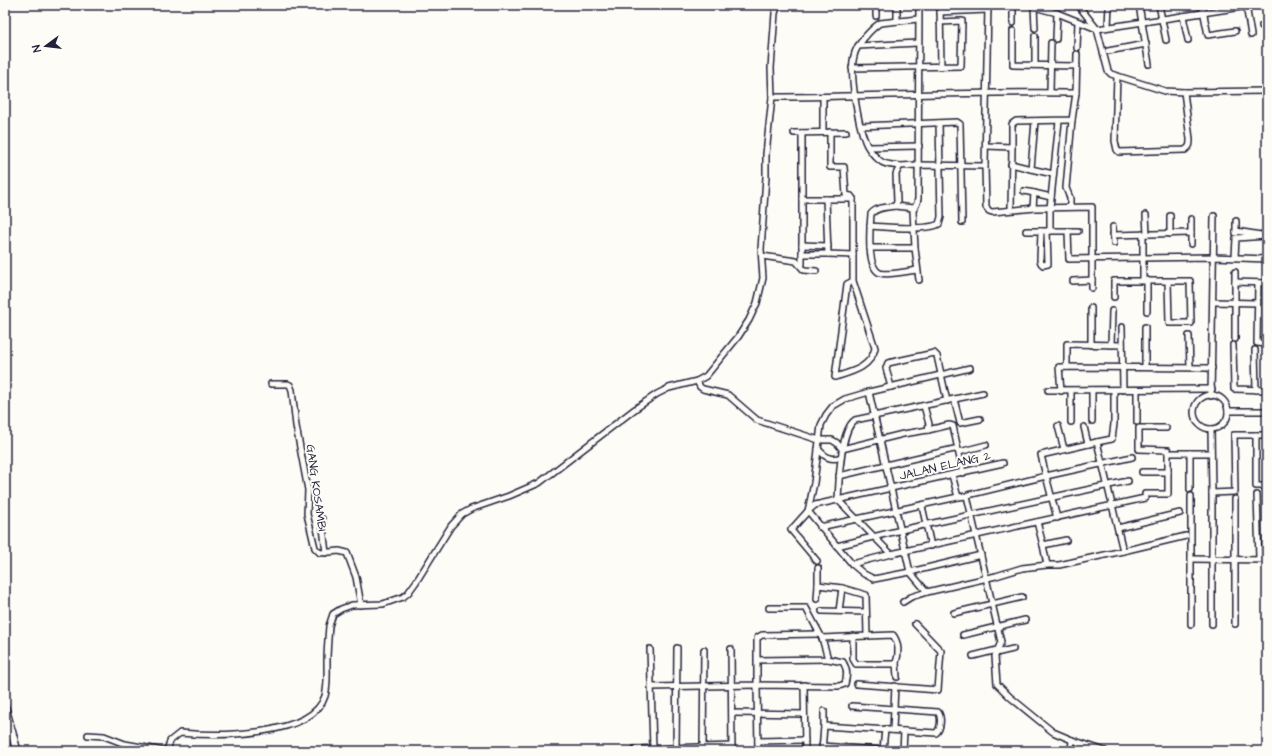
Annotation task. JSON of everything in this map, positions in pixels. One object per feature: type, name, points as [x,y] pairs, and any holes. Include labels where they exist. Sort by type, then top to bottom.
[{"type":"main road","points":[[5,708],[17,751]]},
{"type":"street","points":[[88,735],[104,736],[125,744],[165,751],[170,741],[180,733],[203,734],[264,732],[292,724],[309,716],[321,703],[326,692],[328,674],[327,648],[330,620],[333,614],[341,608],[352,605],[383,604],[398,599],[408,593],[451,526],[465,512],[539,483],[657,394],[669,388],[697,381],[709,373],[738,337],[749,320],[761,290],[763,278],[762,256],[766,154],[772,97],[771,68],[775,13],[778,5]]},
{"type":"street","points":[[876,5],[876,16]]},
{"type":"street","points":[[897,5],[897,21]]},
{"type":"street","points":[[919,5],[918,199],[914,208],[915,248],[919,280]]},
{"type":"street","points":[[940,5],[941,67]]},
{"type":"street","points":[[962,5],[962,12]]},
{"type":"street","points":[[1013,5],[1013,23]]},
{"type":"street","points":[[1078,5],[1097,29],[1108,71],[1111,74],[1165,91],[1267,92]]},
{"type":"street","points":[[1108,26],[1109,5]]},
{"type":"street","points":[[1139,5],[1149,64]]},
{"type":"street","points":[[1159,5],[1166,40]]},
{"type":"street","points":[[1202,5],[1208,35],[1235,31]]},
{"type":"street","points":[[1035,28],[1034,6],[1057,13],[1097,29],[1108,26],[1255,5]]},
{"type":"street","points":[[1246,6],[1251,35]]},
{"type":"street","points":[[940,12],[962,12],[988,8],[985,166],[987,209],[992,212],[1011,209],[1092,207],[1092,288]]},
{"type":"street","points":[[1056,39],[1057,13]]},
{"type":"street","points":[[1183,16],[1188,40]]},
{"type":"street","points":[[918,19],[880,23],[862,43],[857,46],[852,68],[855,97],[864,140],[878,160],[883,163],[900,166],[985,166]]},
{"type":"street","points":[[852,68],[961,66],[962,21],[940,22]]},
{"type":"street","points":[[1070,208],[1070,198],[1066,188],[1076,93],[1078,22]]},
{"type":"street","points":[[1014,31],[1013,65],[1077,66]]},
{"type":"street","points":[[1035,36],[1035,65]]},
{"type":"street","points":[[1050,42],[1050,92]]},
{"type":"street","points":[[857,46],[918,43]]},
{"type":"street","points":[[1108,51],[1146,44]]},
{"type":"street","points":[[1117,76],[1115,141],[1119,152],[1156,152],[1185,150],[1188,148],[1190,145],[1190,139],[1184,92]]},
{"type":"street","points":[[772,97],[855,97],[986,92],[1076,93]]},
{"type":"street","points":[[823,97],[823,132]]},
{"type":"street","points":[[1011,209],[1012,124],[1016,121],[1072,120]]},
{"type":"street","points":[[1031,169],[1035,121]]},
{"type":"street","points":[[1041,231],[1040,260],[1041,263],[1046,265],[1048,264],[1050,197],[1059,121]]},
{"type":"street","points":[[861,126],[957,122],[960,124],[962,222]]},
{"type":"street","points":[[870,226],[914,228],[931,227],[939,224],[941,217],[939,123]]},
{"type":"street","points":[[830,132],[830,167],[844,167],[846,195],[851,196],[853,200],[853,281],[875,348],[873,355],[867,364],[856,370],[835,377],[847,284],[853,281]]},
{"type":"street","points":[[794,133],[846,132]]},
{"type":"street","points":[[802,133],[802,264]]},
{"type":"street","points":[[869,147],[919,146]]},
{"type":"street","points":[[986,146],[1012,147]]},
{"type":"street","points":[[1011,164],[1053,174]]},
{"type":"street","points":[[895,206],[897,202],[896,174],[900,166]]},
{"type":"street","points":[[1024,191],[1050,197]]},
{"type":"street","points":[[1033,208],[1034,193]]},
{"type":"street","points":[[802,199],[853,200]]},
{"type":"street","points":[[826,199],[828,254]]},
{"type":"street","points":[[914,208],[895,206],[878,208],[874,210],[871,214],[870,248],[874,267],[884,274],[917,270]]},
{"type":"street","points":[[1146,215],[1143,258],[1147,311]]},
{"type":"street","points":[[1170,216],[1170,234]]},
{"type":"street","points":[[1211,396],[1214,216]]},
{"type":"street","points":[[1191,244],[1192,219]]},
{"type":"street","points":[[1235,257],[1236,221]]},
{"type":"street","points":[[1113,227],[1114,243]]},
{"type":"street","points":[[1026,231],[1078,231]]},
{"type":"street","points":[[1068,231],[1069,259],[1213,257],[1267,259]]},
{"type":"street","points":[[1236,231],[1267,236]]},
{"type":"street","points":[[1114,235],[1191,233]]},
{"type":"street","points":[[1236,238],[1267,236]]},
{"type":"street","points":[[802,245],[828,246]]},
{"type":"street","points":[[870,248],[915,248]]},
{"type":"street","points":[[802,254],[853,255]]},
{"type":"street","points":[[762,256],[796,261],[804,270],[816,271]]},
{"type":"street","points":[[1235,272],[1235,339]]},
{"type":"street","points":[[1073,280],[1092,280]]},
{"type":"street","points":[[1114,297],[1114,281],[1145,280],[1190,281],[1191,322],[1169,323],[1168,281]]},
{"type":"street","points":[[1235,282],[1267,283]]},
{"type":"street","points":[[1258,283],[1257,343],[1267,344]]},
{"type":"street","points":[[846,294],[858,295]]},
{"type":"street","points":[[1212,302],[1257,303]]},
{"type":"street","points":[[1091,308],[1091,345]]},
{"type":"street","points":[[1111,345],[1112,311]]},
{"type":"street","points":[[1122,327],[1123,390]]},
{"type":"street","points":[[1145,327],[1145,368]]},
{"type":"street","points":[[1188,336],[1190,367]]},
{"type":"street","points":[[1066,367],[1067,344],[1122,345]]},
{"type":"street","points":[[1233,345],[1234,389],[1267,390]]},
{"type":"street","points":[[1255,350],[1256,390]]},
{"type":"street","points":[[891,387],[886,368],[888,363],[934,353],[937,356],[947,401]]},
{"type":"street","points":[[1061,391],[1059,367],[1212,368]]},
{"type":"street","points":[[817,562],[791,530],[808,511],[821,425],[833,406],[845,399],[869,392],[970,368]]},
{"type":"street","points":[[697,381],[703,389],[728,395],[757,420],[819,440],[835,441],[840,444],[842,449]]},
{"type":"street","name":"GANG KOSAMBI","points":[[271,384],[288,384],[292,387],[296,426],[308,490],[307,514],[315,548],[318,552],[326,553]]},
{"type":"street","points":[[1048,390],[1114,391],[1212,389]]},
{"type":"street","points":[[1092,390],[1092,421]]},
{"type":"street","points":[[1137,390],[1137,422]]},
{"type":"street","points":[[1071,391],[1071,422]]},
{"type":"street","points":[[1057,518],[1041,455],[1112,439],[1114,424],[1114,391]]},
{"type":"street","points":[[869,392],[910,572],[927,592]]},
{"type":"street","points":[[890,554],[838,500],[842,449],[853,421],[983,393]]},
{"type":"street","points":[[1211,396],[1223,400],[1228,411],[1226,421],[1223,425],[1219,428],[1211,429],[1204,427],[1199,423],[1195,412],[1196,406],[1200,400],[1211,396]]},
{"type":"street","points":[[954,399],[960,423],[980,419]]},
{"type":"street","points":[[924,406],[929,424],[928,430]]},
{"type":"street","points":[[1228,411],[1267,411]]},
{"type":"street","points":[[842,449],[880,441],[903,434],[952,425],[954,428],[964,473]]},
{"type":"street","points":[[1058,426],[1064,450]]},
{"type":"street","points":[[1084,427],[1088,444]]},
{"type":"street","points":[[1166,428],[1139,428],[1139,450],[1168,450],[1168,452],[1211,453]]},
{"type":"street","points":[[1211,429],[1212,624]]},
{"type":"street","points":[[1212,493],[1235,492],[1234,435],[1267,435]]},
{"type":"street","points":[[1256,435],[1256,486],[1267,486]]},
{"type":"street","points":[[1097,442],[1123,551]]},
{"type":"street","points":[[839,476],[954,449],[958,451],[986,445]]},
{"type":"street","points":[[818,450],[827,458],[834,459],[841,457]]},
{"type":"street","points":[[852,564],[890,554],[1057,518],[1145,496],[1168,494],[1168,452]]},
{"type":"street","points":[[1190,453],[1190,489]]},
{"type":"street","points":[[820,527],[967,496],[1046,476],[1132,457]]},
{"type":"street","name":"JALAN ELANG 2","points":[[808,511],[815,505],[964,473],[1003,463]]},
{"type":"street","points":[[1142,472],[1168,472]]},
{"type":"street","points":[[952,475],[958,497]]},
{"type":"street","points":[[837,546],[900,530],[972,516],[1128,481]]},
{"type":"street","points":[[1257,495],[1259,560]]},
{"type":"street","points":[[967,496],[1001,642],[996,652],[996,680],[999,687],[1047,727],[1058,734],[1105,751]]},
{"type":"street","points":[[1190,624],[1191,496]]},
{"type":"street","points":[[1235,499],[1235,624]]},
{"type":"street","points":[[922,506],[925,525],[931,546]]},
{"type":"street","points":[[808,511],[852,564],[864,574],[874,579],[981,555]]},
{"type":"street","points":[[1118,528],[1180,513]]},
{"type":"street","points":[[322,519],[326,553],[339,551],[347,553],[356,576],[361,605]]},
{"type":"street","points":[[1037,522],[1047,565]]},
{"type":"street","points":[[904,602],[911,597],[927,592],[1022,568],[1059,565],[1186,536]]},
{"type":"street","points":[[1043,545],[1066,540]]},
{"type":"street","points":[[1191,559],[1267,560]]},
{"type":"street","points":[[817,599],[818,568]]},
{"type":"street","points":[[818,585],[842,588],[866,595],[867,636]]},
{"type":"street","points":[[839,610],[842,588]]},
{"type":"street","points":[[954,613],[1022,597]]},
{"type":"street","points":[[769,608],[806,608],[821,636],[828,659]]},
{"type":"street","points":[[822,611],[839,610],[866,612]]},
{"type":"street","points":[[964,636],[1025,620]]},
{"type":"street","points":[[857,684],[938,690],[941,651],[914,624]]},
{"type":"street","points":[[758,751],[758,660],[756,641],[762,635],[893,635],[897,640],[897,677]]},
{"type":"street","points":[[853,636],[853,659],[856,664],[896,663]]},
{"type":"street","points":[[676,748],[677,648]]},
{"type":"street","points":[[650,649],[653,749]]},
{"type":"street","points":[[635,750],[703,747],[732,749],[732,685],[730,649]]},
{"type":"street","points":[[973,656],[1013,649]]},
{"type":"street","points":[[703,747],[704,650]]},
{"type":"street","points":[[651,687],[757,684],[839,686],[845,684],[847,678],[846,668],[843,662],[828,659],[758,660]]},
{"type":"street","points":[[804,685],[805,751]]},
{"type":"street","points":[[893,730],[895,686]]},
{"type":"street","points":[[824,726],[936,733],[939,728],[940,713],[938,712],[852,706]]},
{"type":"street","points":[[824,711],[822,748],[892,751]]},
{"type":"street","points":[[732,713],[804,714]]},
{"type":"street","points":[[883,750],[885,729]]},
{"type":"street","points":[[903,751],[904,731]]},
{"type":"street","points":[[758,741],[805,740]]},
{"type":"street","points":[[1071,751],[1072,740]]},
{"type":"street","points":[[1079,751],[1080,743]]}]
